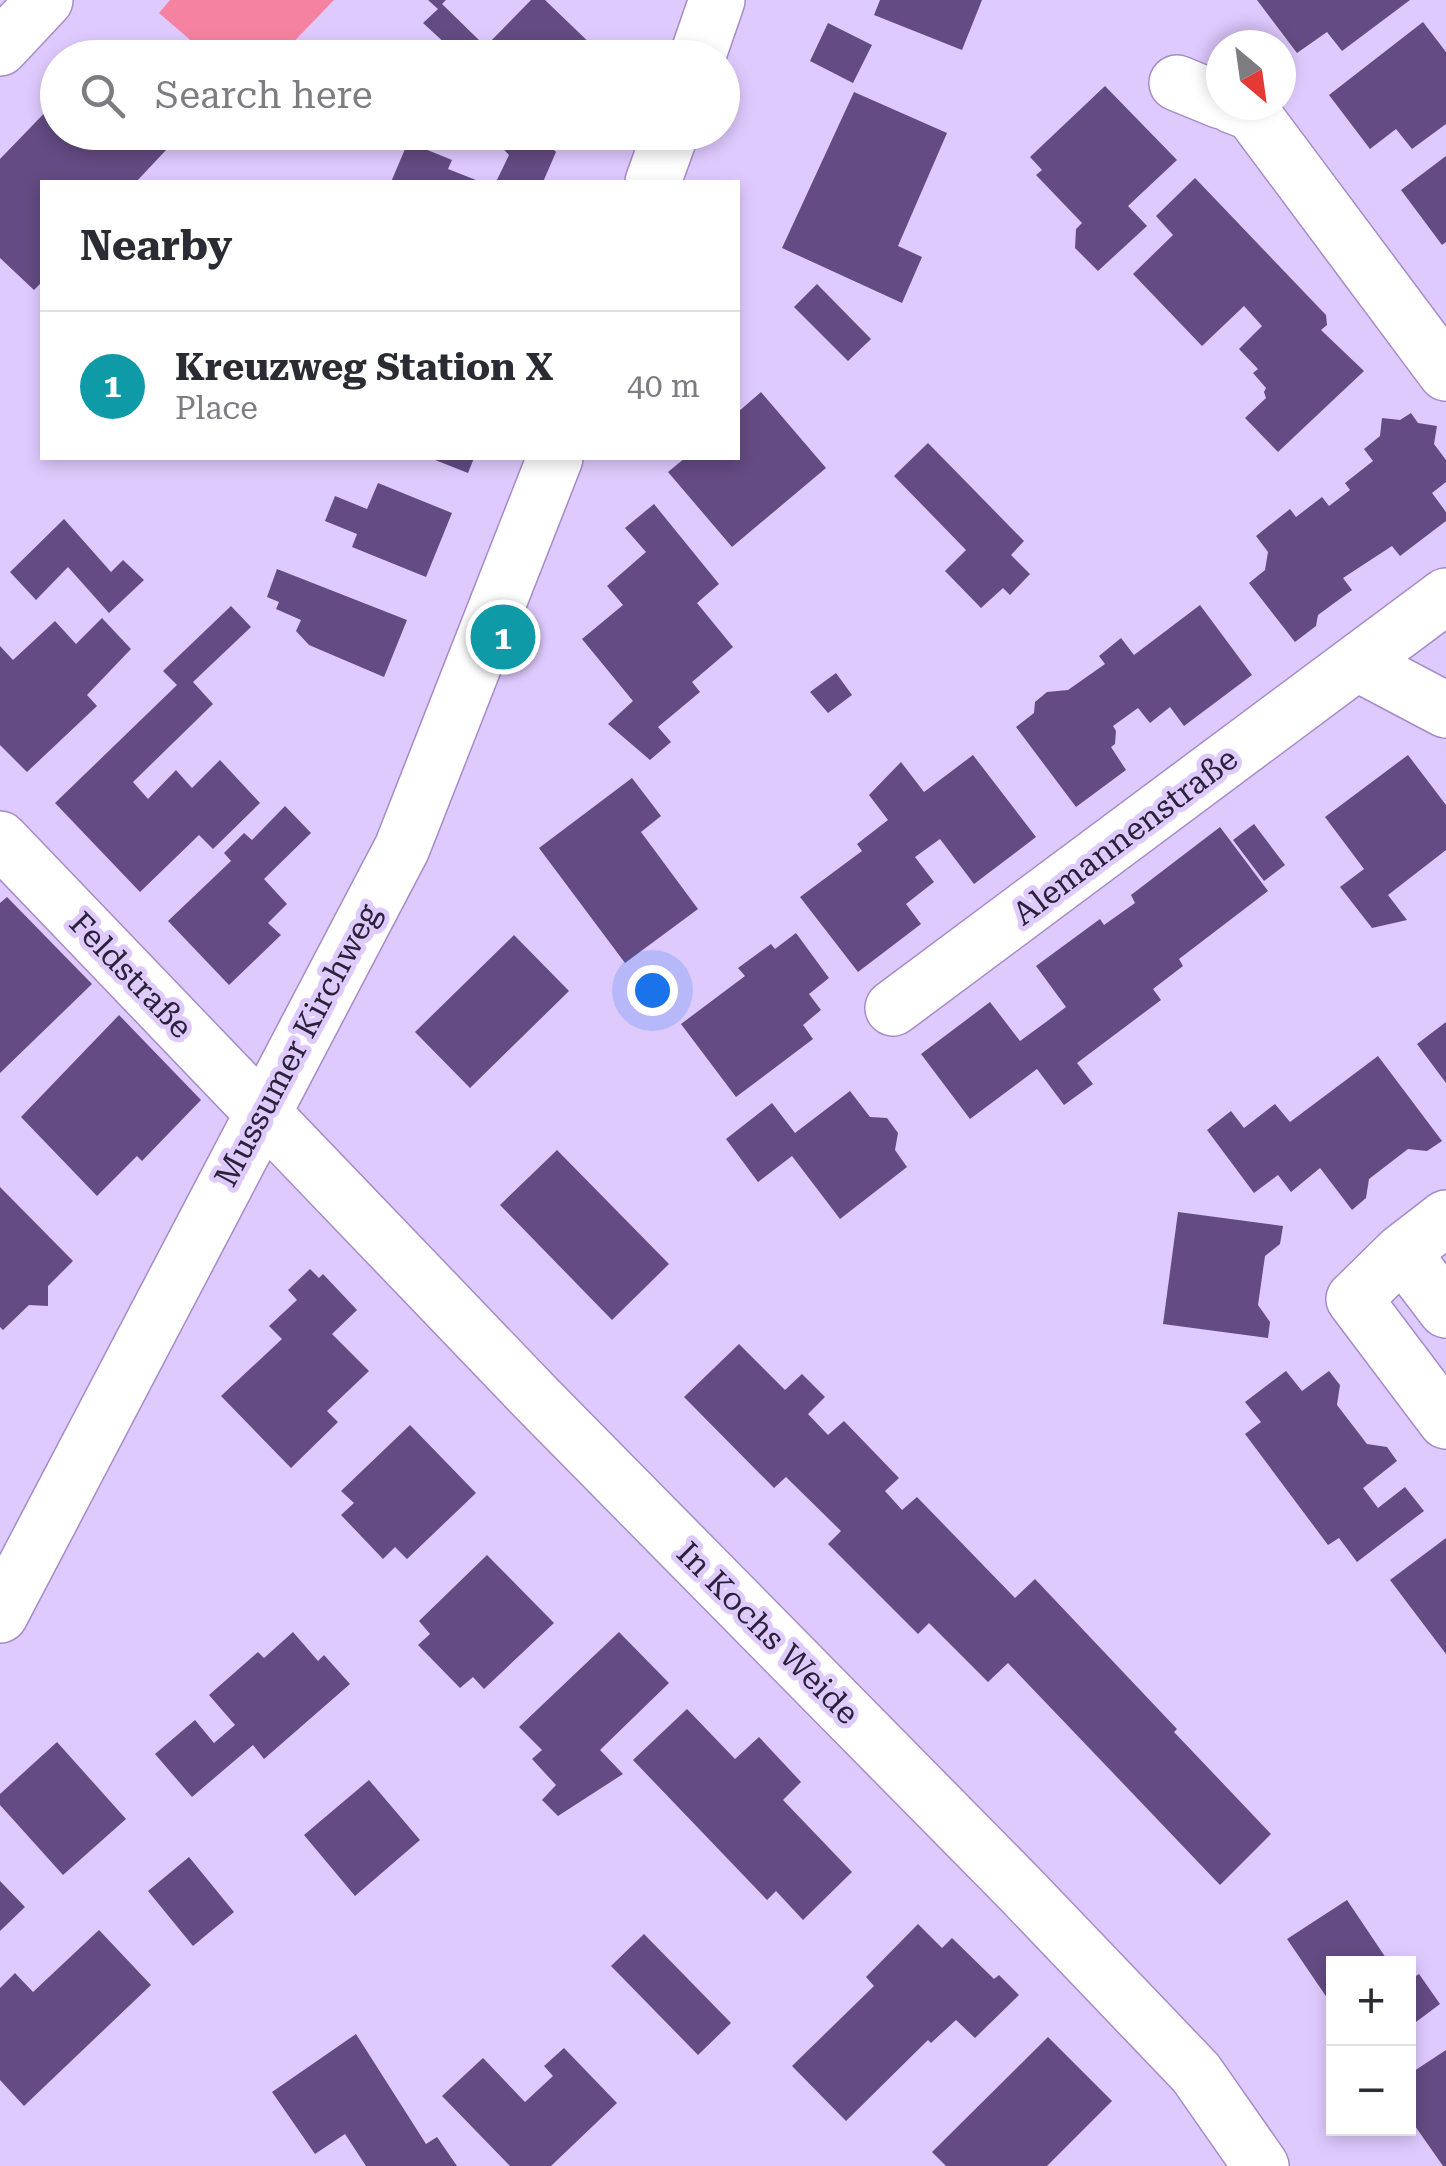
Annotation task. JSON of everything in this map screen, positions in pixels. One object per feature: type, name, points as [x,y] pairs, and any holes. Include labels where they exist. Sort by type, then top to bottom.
[{"type":"street","points":[[0,48],[44,0]]},
{"type":"street","points":[[703,40],[717,0]]},
{"type":"street","points":[[1256,120],[1446,374]]},
{"type":"street","points":[[654,180],[665,150]]},
{"type":"street","name":"Mussumer Kirchweg","points":[[0,1615],[402,848],[555,460]]},
{"type":"street","name":"Alemannenstraße","points":[[894,1008],[1446,596]]},
{"type":"street","points":[[1356,663],[1446,710]]},
{"type":"street","name":"Feldstraße","points":[[0,839],[262,1111]]},
{"type":"street","name":"In Kochs Weide","points":[[262,1111],[536,1398],[1183,2059],[1261,2166]]},
{"type":"street","points":[[1446,1218],[1402,1252],[1354,1299],[1446,1421]]},
{"type":"street","points":[[1402,1252],[1446,1310]]},
{"type":"shaded area","points":[[170,0],[334,0],[295,40],[190,40],[159,13]]},
{"type":"building","points":[[428,0],[446,0],[442,4],[479,40],[441,40],[423,23],[438,9]]},
{"type":"building","points":[[531,0],[545,0],[587,40],[492,40]]},
{"type":"building","points":[[880,0],[982,0],[962,50],[874,15]]},
{"type":"building","points":[[1257,0],[1410,0],[1342,51],[1327,32],[1297,53],[1296,30],[1280,30]]},
{"type":"building","points":[[1423,22],[1446,52],[1446,124],[1412,149],[1396,129],[1370,149],[1329,95]]},
{"type":"building","points":[[828,23],[872,45],[853,83],[810,61]]},
{"type":"building","points":[[1105,86],[1177,160],[1128,206],[1147,226],[1098,271],[1075,248],[1076,229],[1082,223],[1036,175],[1042,170],[1030,157]]},
{"type":"building","points":[[854,92],[947,133],[898,246],[922,257],[902,303],[782,248]]},
{"type":"building","points":[[40,118],[40,150],[166,150],[138,180],[40,180],[40,284],[34,290],[0,258],[0,159]]},
{"type":"building","points":[[405,150],[428,150],[452,160],[448,169],[476,180],[392,180]]},
{"type":"building","points":[[504,150],[556,152],[544,180],[497,180],[509,155]]},
{"type":"building","points":[[1446,156],[1446,242],[1442,245],[1401,190]]},
{"type":"building","points":[[1195,178],[1326,315],[1327,325],[1321,330],[1364,371],[1278,452],[1245,418],[1266,398],[1266,388],[1253,373],[1258,369],[1239,349],[1262,326],[1244,306],[1202,346],[1133,274],[1173,235],[1156,216]]},
{"type":"building","points":[[817,284],[871,339],[848,361],[794,307]]},
{"type":"building","points":[[761,392],[826,468],[732,547],[668,472],[683,460],[740,460],[740,410]]},
{"type":"building","points":[[1411,413],[1418,423],[1437,426],[1434,444],[1446,460],[1446,482],[1432,493],[1446,512],[1446,521],[1400,556],[1392,546],[1343,578],[1352,590],[1318,615],[1316,626],[1295,642],[1249,583],[1265,570],[1268,552],[1256,536],[1290,509],[1296,517],[1322,497],[1329,506],[1350,490],[1345,483],[1373,461],[1364,449],[1380,436],[1382,418],[1400,420]]},
{"type":"building","points":[[928,443],[1024,541],[1011,555],[1030,574],[1010,595],[1003,588],[981,608],[945,571],[966,550],[894,476]]},
{"type":"building","points":[[435,460],[473,460],[468,473]]},
{"type":"building","points":[[378,483],[452,513],[426,577],[352,547],[357,534],[325,521],[335,496],[367,509]]},
{"type":"building","points":[[654,504],[719,584],[697,603],[733,647],[692,682],[700,692],[658,727],[671,742],[650,760],[608,724],[633,701],[582,639],[623,605],[607,586],[646,552],[625,528]]},
{"type":"building","points":[[64,519],[111,572],[123,560],[144,580],[109,613],[68,567],[36,600],[10,572]]},
{"type":"building","points":[[277,569],[407,620],[384,677],[309,645],[296,631],[301,620],[276,609],[279,602],[267,597]]},
{"type":"building","points":[[1200,605],[1252,675],[1184,726],[1170,707],[1150,723],[1138,708],[1113,726],[1115,744],[1111,747],[1126,770],[1076,807],[1016,727],[1034,713],[1035,702],[1047,692],[1068,690],[1105,664],[1099,656],[1121,638],[1134,655]]},
{"type":"building","points":[[231,606],[251,627],[193,682],[213,704],[133,782],[148,799],[176,770],[192,788],[220,760],[260,803],[213,849],[199,835],[140,892],[55,803],[177,685],[163,671]]},
{"type":"building","points":[[102,618],[131,649],[87,695],[97,706],[27,772],[0,745],[0,646],[13,660],[55,621],[76,644]]},
{"type":"building","points":[[836,673],[852,695],[828,713],[810,692]]},
{"type":"building","points":[[973,755],[1036,837],[974,884],[940,839],[915,857],[934,882],[906,904],[921,924],[858,972],[800,897],[862,851],[857,844],[888,820],[869,795],[901,762],[924,792]]},
{"type":"building","points":[[1408,755],[1446,805],[1446,850],[1388,895],[1407,920],[1372,928],[1340,887],[1364,869],[1325,817]]},
{"type":"building","points":[[632,778],[661,816],[641,832],[698,909],[625,963],[539,848]]},
{"type":"building","points":[[285,806],[311,833],[264,879],[287,904],[268,923],[281,935],[229,985],[168,921],[231,861],[224,853],[244,833],[252,840]]},
{"type":"building","points":[[1254,824],[1285,865],[1264,881],[1233,840]]},
{"type":"building","points":[[1220,827],[1268,891],[1179,959],[1183,966],[1153,989],[1161,1000],[1077,1063],[1093,1084],[1064,1105],[1037,1069],[970,1119],[921,1054],[990,1002],[1020,1041],[1066,1007],[1036,966],[1100,919],[1104,925],[1135,903],[1131,895]]},
{"type":"building","points":[[7,897],[92,984],[0,1073],[0,903]]},
{"type":"building","points":[[796,933],[829,978],[809,994],[821,1010],[803,1025],[813,1039],[736,1097],[681,1024],[745,976],[738,968],[771,944],[775,949]]},
{"type":"building","points":[[514,935],[569,991],[470,1088],[415,1032]]},
{"type":"building","points":[[119,1015],[201,1100],[142,1161],[137,1156],[97,1196],[21,1117]]},
{"type":"building","points":[[1446,1022],[1446,1083],[1417,1044]]},
{"type":"building","points":[[1378,1056],[1442,1141],[1427,1151],[1408,1149],[1369,1179],[1366,1198],[1352,1210],[1320,1168],[1291,1192],[1278,1175],[1254,1193],[1207,1130],[1231,1111],[1244,1128],[1275,1104],[1290,1122]]},
{"type":"building","points":[[850,1091],[870,1117],[887,1118],[898,1133],[895,1150],[907,1167],[840,1219],[792,1156],[758,1182],[726,1139],[772,1103],[795,1133]]},
{"type":"building","points":[[557,1150],[669,1264],[612,1320],[500,1205]]},
{"type":"building","points":[[0,1187],[73,1261],[48,1286],[48,1306],[29,1305],[3,1330],[0,1327]]},
{"type":"building","points":[[1178,1212],[1283,1226],[1280,1244],[1265,1256],[1258,1305],[1270,1322],[1268,1338],[1163,1324]]},
{"type":"building","points":[[310,1269],[319,1278],[323,1274],[357,1310],[332,1334],[369,1371],[327,1411],[338,1422],[291,1468],[221,1396],[282,1339],[269,1326],[297,1300],[288,1290]]},
{"type":"building","points":[[739,1344],[785,1390],[802,1374],[825,1397],[808,1414],[828,1435],[844,1421],[899,1478],[885,1491],[902,1510],[917,1497],[1015,1598],[1035,1579],[1271,1834],[1220,1885],[1008,1663],[988,1682],[929,1623],[918,1634],[828,1544],[841,1531],[786,1477],[774,1488],[684,1397]]},
{"type":"building","points":[[1286,1371],[1302,1391],[1329,1371],[1340,1385],[1337,1405],[1367,1444],[1387,1447],[1397,1461],[1363,1488],[1378,1508],[1405,1487],[1424,1511],[1357,1562],[1339,1538],[1328,1545],[1245,1434],[1261,1422],[1245,1402]]},
{"type":"building","points":[[410,1425],[476,1493],[407,1559],[395,1547],[383,1559],[341,1515],[354,1503],[341,1491]]},
{"type":"building","points":[[1446,1538],[1446,1654],[1390,1580]]},
{"type":"building","points":[[487,1555],[554,1623],[484,1689],[473,1677],[460,1688],[418,1645],[430,1634],[419,1621]]},
{"type":"building","points":[[293,1632],[318,1661],[324,1655],[350,1684],[264,1759],[253,1745],[192,1797],[155,1754],[195,1720],[214,1743],[235,1725],[209,1695],[258,1652],[264,1658]]},
{"type":"building","points":[[619,1632],[669,1683],[600,1750],[623,1774],[558,1816],[542,1800],[556,1785],[532,1759],[542,1750],[519,1727]]},
{"type":"building","points":[[687,1709],[735,1759],[759,1737],[801,1782],[783,1800],[852,1872],[803,1920],[776,1891],[767,1900],[633,1760]]},
{"type":"building","points":[[57,1742],[126,1819],[63,1875],[0,1805],[0,1794]]},
{"type":"building","points":[[369,1780],[420,1840],[355,1896],[304,1835]]},
{"type":"building","points":[[189,1857],[234,1912],[193,1946],[148,1891]]},
{"type":"building","points":[[0,1881],[25,1907],[0,1931]]},
{"type":"building","points":[[1347,1900],[1385,1956],[1326,1956],[1326,1996],[1287,1939]]},
{"type":"building","points":[[918,1924],[942,1948],[952,1938],[994,1979],[999,1975],[1019,1995],[975,2038],[956,2020],[931,2043],[928,2040],[846,2121],[792,2066],[874,1986],[866,1977]]},
{"type":"building","points":[[99,1930],[151,1985],[24,2106],[0,2080],[0,1988],[15,1973],[33,1992]]},
{"type":"building","points":[[644,1934],[731,2023],[698,2055],[611,1966]]},
{"type":"building","points":[[1419,1974],[1440,2004],[1416,2022]]},
{"type":"building","points":[[356,2034],[426,2144],[437,2137],[457,2166],[366,2166],[345,2134],[315,2154],[272,2092]]},
{"type":"building","points":[[1048,2037],[1112,2101],[1047,2166],[946,2166],[932,2152]]},
{"type":"building","points":[[564,2048],[617,2103],[551,2166],[510,2166],[442,2096],[483,2058],[525,2102],[553,2076],[544,2066]]},
{"type":"building","points":[[1446,2050],[1446,2166],[1416,2127],[1416,2070]]},
{"type":"place","name":"Kreuzweg Station X","points":[[503,637]]}]
